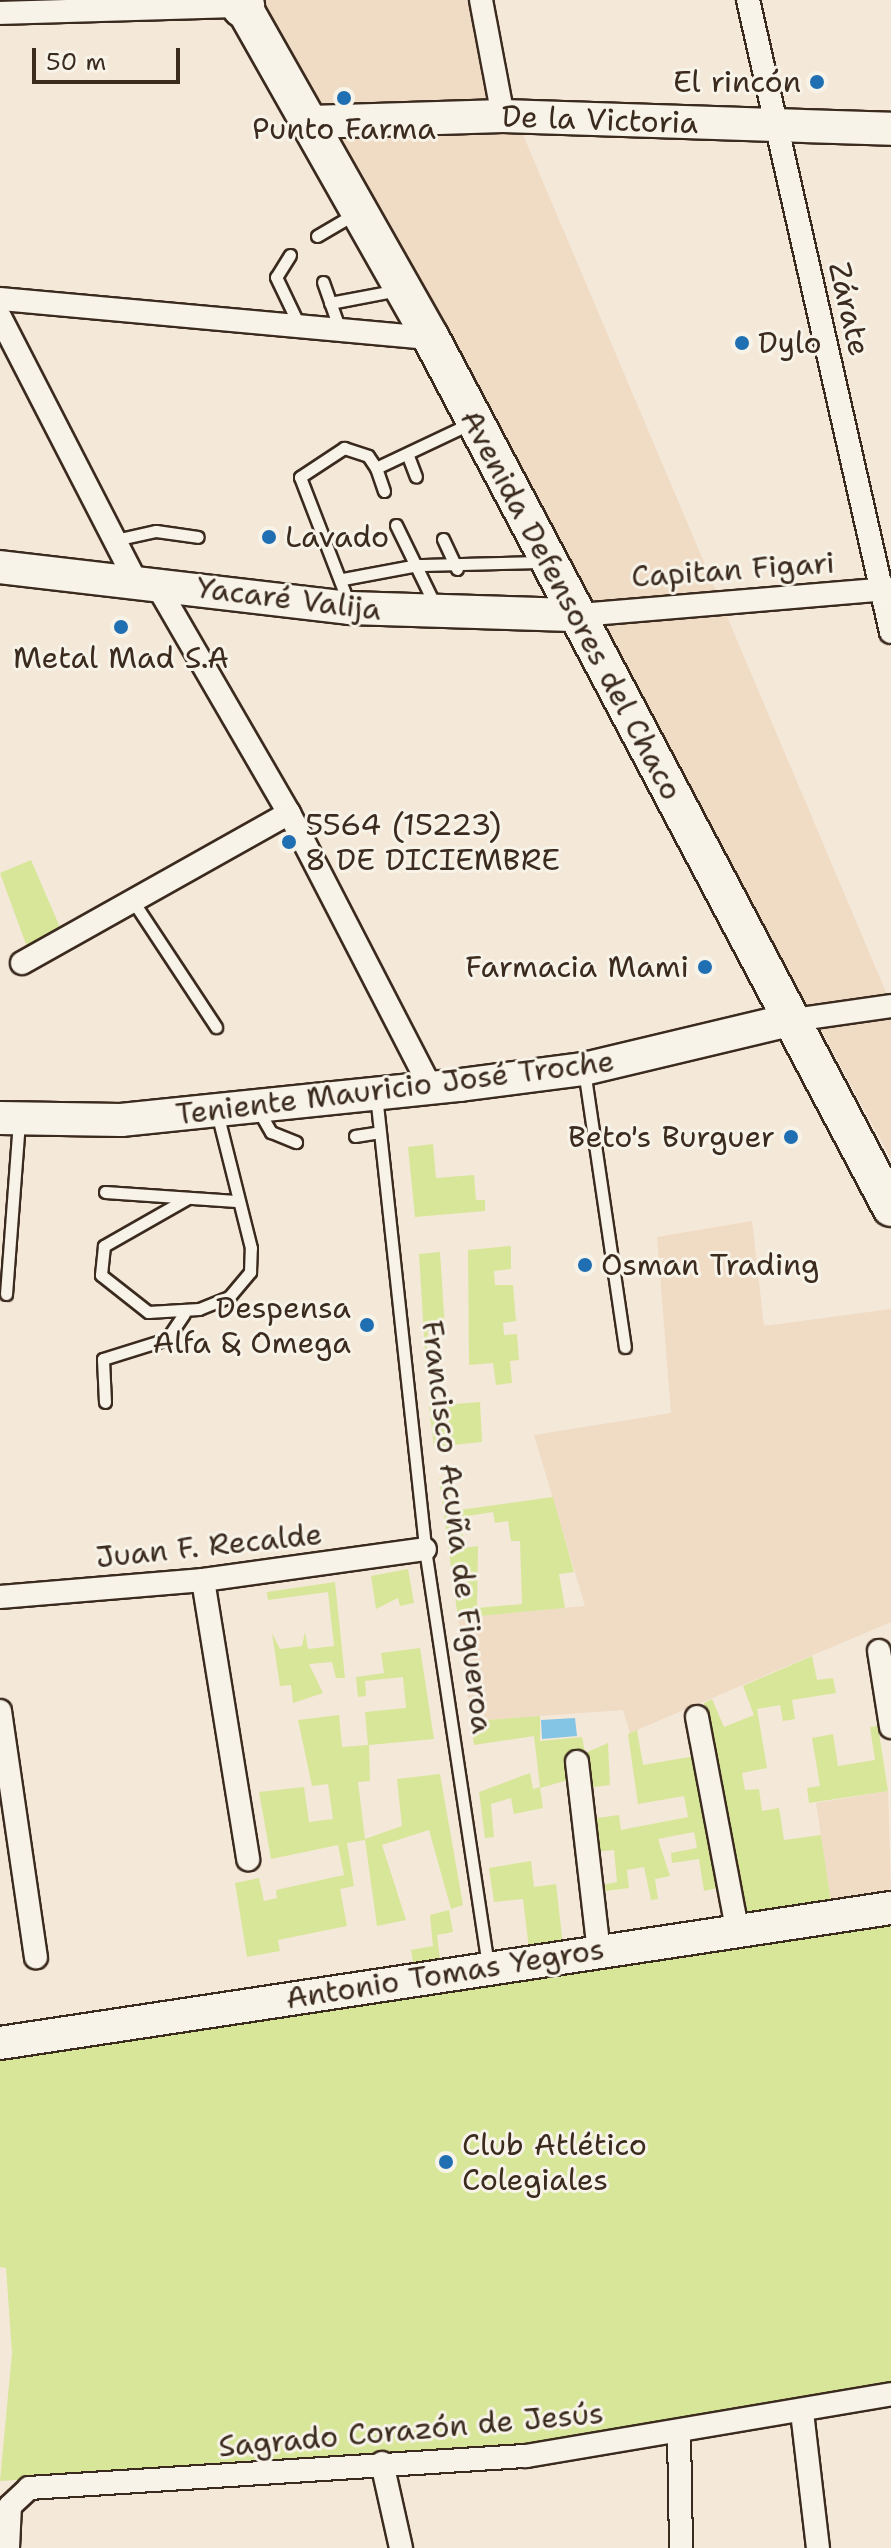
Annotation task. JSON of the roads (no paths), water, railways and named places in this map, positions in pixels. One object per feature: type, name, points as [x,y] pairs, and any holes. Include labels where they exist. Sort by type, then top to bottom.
[{"type":"main road","name":"Avenida Defensores del Chaco","points":[[241,2],[431,338],[473,422],[579,615],[786,1021],[891,1208]]},
{"type":"street","points":[[481,0],[503,116]]},
{"type":"street","name":"Zárate","points":[[748,0],[886,589],[891,632]]},
{"type":"street","points":[[0,13],[241,2]]},
{"type":"street","name":"De la Victoria","points":[[310,122],[503,116],[891,129]]},
{"type":"street","points":[[0,299],[431,338]]},
{"type":"street","points":[[0,317],[115,540],[145,581],[289,813],[431,1088]]},
{"type":"street","name":"Yacaré Valija","points":[[0,567],[145,581],[346,594],[439,614],[579,615]]},
{"type":"street","name":"Capitan Figari","points":[[579,615],[886,589]]},
{"type":"street","points":[[22,963],[289,813]]},
{"type":"street","points":[[786,1021],[891,1006]]},
{"type":"street","name":"Teniente Mauricio José Troche","points":[[10,1118],[217,1113],[584,1069],[786,1021]]},
{"type":"street","name":"Juan F. Recalde","points":[[0,1597],[203,1580],[425,1549]]},
{"type":"street","points":[[203,1580],[248,1859]]},
{"type":"street","points":[[879,1651],[891,1727]]},
{"type":"street","points":[[0,1711],[6,1817],[36,1957]]},
{"type":"street","points":[[697,1717],[737,1928]]},
{"type":"street","points":[[577,1762],[599,1952]]},
{"type":"street","name":"Antonio Tomas Yegros","points":[[0,2043],[488,1965],[599,1952],[737,1928],[891,1908]]},
{"type":"street","name":"Sagrado Corazón de Jesús","points":[[8,2548],[10,2506],[29,2488],[526,2456],[802,2412],[891,2394]]},
{"type":"street","points":[[802,2412],[818,2548]]},
{"type":"street","points":[[679,2432],[681,2548]]},
{"type":"street","points":[[382,2463],[401,2548]]},
{"type":"lane","points":[[317,236],[360,211]]},
{"type":"lane","points":[[290,255],[276,277],[300,327]]},
{"type":"lane","points":[[323,282],[340,330]]},
{"type":"lane","points":[[330,303],[403,289]]},
{"type":"lane","points":[[376,468],[408,456],[473,422]]},
{"type":"lane","points":[[384,491],[368,456],[344,448],[300,477],[346,594],[418,565],[457,569],[550,562]]},
{"type":"lane","points":[[408,456],[416,477]]},
{"type":"lane","points":[[396,525],[418,565],[439,614]]},
{"type":"lane","points":[[115,540],[156,531],[198,537]]},
{"type":"lane","points":[[443,539],[457,569]]},
{"type":"lane","points":[[133,901],[216,1027]]},
{"type":"lane","points":[[584,1069],[625,1347]]},
{"type":"lane","name":"Francisco Acuña de Figueroa","points":[[376,1095],[425,1549],[488,1965]]},
{"type":"lane","points":[[257,1107],[271,1132],[296,1142]]},
{"type":"lane","points":[[188,1198],[153,1223],[118,1234],[100,1260],[101,1275],[148,1312],[184,1314],[229,1297],[250,1272],[251,1248],[236,1201],[217,1113]]},
{"type":"lane","points":[[6,1294],[10,1118]]},
{"type":"lane","points":[[355,1136],[380,1132]]},
{"type":"lane","points":[[105,1192],[236,1201]]},
{"type":"lane","points":[[105,1402],[103,1359],[167,1339],[184,1314]]},
{"type":"water","points":[[575,1718],[577,1736],[542,1739],[541,1720]]},
{"type":"place","name":"El rincón","points":[[817,82]]},
{"type":"place","name":"Punto Farma","points":[[344,98]]},
{"type":"place","name":"Dylo","points":[[742,343]]},
{"type":"place","name":"Lavado","points":[[269,537]]},
{"type":"place","name":"Metal Mad S.A","points":[[121,627]]},
{"type":"place","name":"5564 (15223) 8 DE DICIEMBRE","points":[[289,842]]},
{"type":"place","name":"Farmacia Mami","points":[[705,967]]},
{"type":"place","name":"Beto's Burguer","points":[[791,1137]]},
{"type":"place","name":"Osman Trading","points":[[585,1265]]},
{"type":"place","name":"Despensa Alfa & Omega","points":[[367,1325]]},
{"type":"place","name":"Club Atlético Colegiales","points":[[446,2162]]}]
